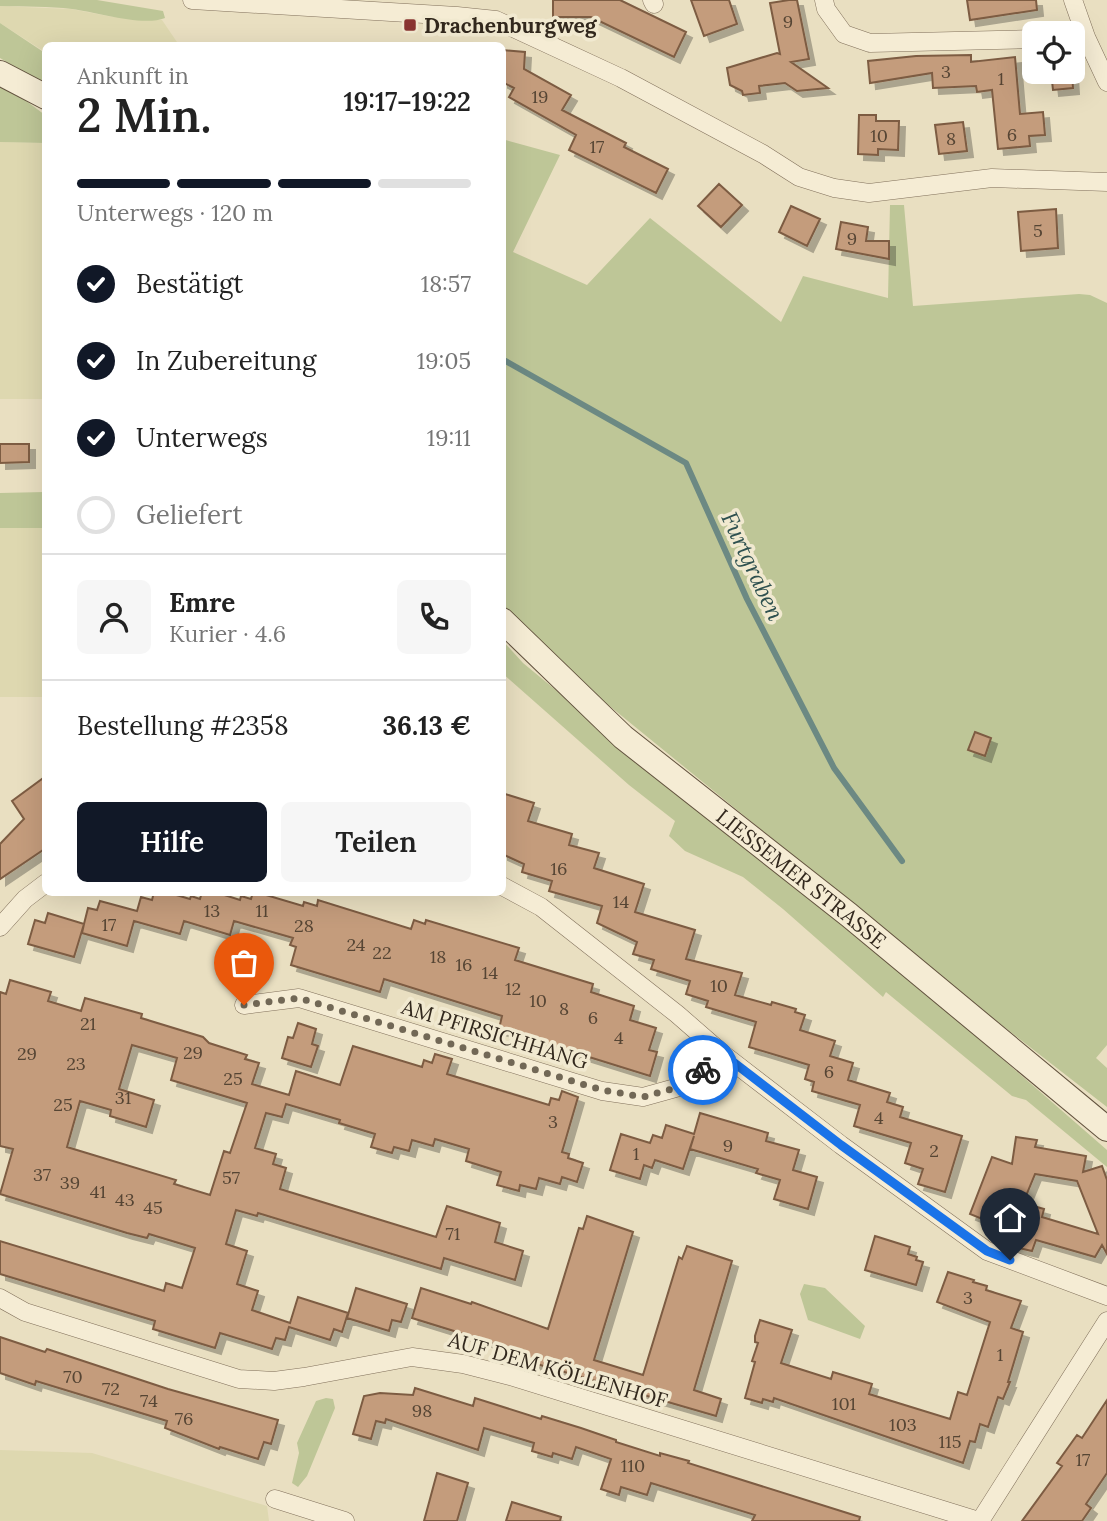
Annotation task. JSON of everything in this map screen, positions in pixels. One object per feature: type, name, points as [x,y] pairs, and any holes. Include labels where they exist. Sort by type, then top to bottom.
[{"type":"street","points":[[192,0],[455,8],[496,20],[621,78],[799,177],[834,188],[869,193],[992,178],[1107,182]]},
{"type":"street","points":[[824,0],[826,9],[844,34],[870,43],[1022,39]]},
{"type":"street","points":[[1073,0],[1076,21]]},
{"type":"street","points":[[1085,47],[1107,82]]},
{"type":"street","points":[[0,73],[42,95]]},
{"type":"street","name":"LIESSEMER STRASSE","points":[[506,624],[623,737],[849,915],[1107,1129]]},
{"type":"street","points":[[0,927],[42,886]]},
{"type":"street","points":[[506,888],[541,907],[677,1014],[724,1055],[841,1145],[987,1251],[1107,1296]]},
{"type":"street","name":"AM PFIRSICHHANG","points":[[244,1005],[299,998],[602,1090],[643,1097],[679,1087],[724,1055]]},
{"type":"street","name":"AUF DEM KÖLLENHOF","points":[[0,1298],[25,1312],[239,1379],[284,1380],[412,1357],[463,1364],[510,1376],[980,1521]]},
{"type":"street","points":[[980,1521],[1107,1321]]},
{"type":"street","points":[[275,1499],[345,1521]]},
{"type":"shaded area","points":[[0,6],[71,9],[113,17],[162,20],[177,42],[42,42],[42,50],[0,23]]},
{"type":"shaded area","points":[[0,142],[42,143],[42,399],[0,399]]},
{"type":"shaded area","points":[[0,528],[42,528],[42,697],[0,697]]},
{"type":"shaded area","points":[[0,1450],[92,1453],[267,1506],[269,1521],[0,1521]]},
{"type":"green space","points":[[0,0],[97,0],[163,11],[165,18],[145,21],[63,8],[0,6]]},
{"type":"green space","points":[[0,23],[42,51],[42,83],[0,58]]},
{"type":"green space","points":[[0,85],[42,113],[42,143],[0,142]]},
{"type":"green space","points":[[506,140],[560,155],[513,252],[587,285],[650,218],[781,322],[803,276],[888,298],[890,205],[904,205],[913,306],[1079,294],[1090,295],[1107,303],[1107,1045],[1096,1058],[1107,1068],[1107,1107],[985,1012],[585,686],[506,609]]},
{"type":"green space","points":[[42,492],[42,528],[0,528],[0,493]]},
{"type":"green space","points":[[506,644],[523,663],[976,1036],[1107,1150],[1107,1167],[1026,1100],[1012,1096],[886,992],[883,997],[743,877],[685,851],[669,836],[675,821],[629,785],[506,677]]},
{"type":"green space","points":[[804,1284],[825,1288],[865,1326],[860,1339],[808,1320],[800,1294]]},
{"type":"green space","points":[[333,1399],[335,1408],[307,1476],[298,1487],[292,1483],[299,1453],[297,1443],[316,1401]]},
{"type":"building","points":[[553,0],[620,0],[686,32],[674,57],[591,17],[553,17]]},
{"type":"building","points":[[691,0],[729,0],[737,24],[704,36]]},
{"type":"building","points":[[797,0],[809,59],[791,62],[828,88],[797,91],[785,83],[759,86],[760,93],[743,95],[742,91],[730,85],[727,68],[780,54],[770,3]]},
{"type":"building","points":[[967,0],[1036,0],[1037,10],[970,20]]},
{"type":"building","points":[[506,50],[525,52],[524,69],[571,95],[562,110],[626,143],[624,147],[668,169],[656,193],[569,150],[576,135],[509,97],[514,88],[506,84]]},
{"type":"building","points":[[971,55],[971,62],[1015,57],[1020,114],[1043,112],[1045,135],[1029,136],[1030,146],[998,149],[992,90],[977,92],[976,86],[933,88],[932,73],[870,83],[868,61],[916,56]]},
{"type":"building","points":[[1052,84],[1073,84],[1073,88],[1053,90]]},
{"type":"building","points":[[859,115],[876,115],[876,121],[899,121],[898,150],[878,149],[878,155],[858,154]]},
{"type":"building","points":[[963,122],[967,151],[939,154],[935,125]]},
{"type":"building","points":[[719,184],[742,205],[721,227],[698,206]]},
{"type":"building","points":[[791,206],[820,219],[807,246],[779,232]]},
{"type":"building","points":[[1056,209],[1058,248],[1021,251],[1018,212]]},
{"type":"building","points":[[841,222],[868,227],[866,241],[889,241],[889,259],[836,249]]},
{"type":"building","points":[[0,444],[29,444],[29,462],[0,463]]},
{"type":"building","points":[[975,732],[991,738],[985,756],[968,750]]},
{"type":"building","points":[[42,779],[42,851],[0,879],[0,844],[24,819],[12,801]]},
{"type":"building","points":[[506,794],[534,803],[528,821],[572,834],[569,845],[599,853],[594,868],[644,884],[635,912],[695,930],[686,959],[742,973],[735,995],[771,1005],[772,1002],[796,1009],[795,1012],[805,1015],[800,1030],[835,1041],[830,1056],[853,1063],[848,1080],[890,1093],[887,1102],[903,1107],[900,1117],[962,1136],[945,1192],[918,1184],[923,1169],[905,1163],[911,1143],[854,1126],[860,1105],[812,1091],[814,1082],[805,1079],[809,1065],[749,1047],[756,1022],[706,1007],[708,1001],[686,994],[690,981],[651,969],[654,960],[633,954],[637,942],[597,923],[602,906],[549,891],[552,881],[522,872],[524,864],[506,856]]},
{"type":"building","points":[[153,896],[180,896],[190,899],[191,896],[200,899],[201,896],[228,896],[240,900],[241,896],[251,899],[252,896],[269,896],[303,906],[304,902],[317,906],[318,900],[411,929],[414,920],[425,924],[426,920],[519,948],[515,960],[593,984],[591,992],[634,1006],[630,1020],[656,1028],[649,1050],[657,1052],[650,1076],[499,1029],[502,1016],[384,979],[380,992],[291,965],[296,947],[290,945],[293,938],[234,921],[230,935],[184,921],[180,934],[134,921],[127,946],[82,933],[88,908],[97,910],[100,901],[137,911],[141,897],[152,900]]},
{"type":"building","points":[[48,913],[84,924],[74,957],[28,944],[35,920],[45,923]]},
{"type":"building","points":[[10,980],[51,992],[48,1001],[81,1011],[85,998],[142,1014],[141,1018],[203,1037],[209,1043],[247,1055],[245,1059],[259,1063],[252,1084],[289,1095],[296,1071],[340,1085],[353,1046],[422,1067],[424,1060],[432,1063],[435,1054],[452,1059],[447,1074],[549,1105],[551,1098],[559,1100],[562,1091],[578,1097],[562,1152],[569,1154],[568,1158],[583,1163],[577,1182],[562,1177],[560,1184],[539,1178],[536,1189],[520,1185],[519,1191],[497,1185],[501,1172],[466,1161],[469,1149],[435,1139],[433,1146],[412,1140],[409,1151],[394,1147],[392,1153],[371,1147],[375,1134],[339,1123],[340,1120],[286,1104],[282,1117],[266,1113],[255,1148],[276,1154],[273,1164],[286,1168],[280,1189],[436,1237],[447,1206],[500,1223],[495,1242],[523,1251],[515,1280],[444,1258],[441,1269],[258,1213],[257,1216],[236,1210],[226,1244],[247,1251],[237,1284],[258,1291],[252,1310],[290,1323],[298,1297],[348,1313],[342,1332],[334,1329],[330,1340],[289,1327],[285,1340],[276,1338],[272,1349],[220,1333],[215,1348],[153,1329],[155,1321],[0,1274],[0,1241],[164,1291],[166,1283],[182,1288],[195,1248],[149,1234],[147,1238],[127,1233],[0,1194],[13,1149],[0,1146],[0,992],[6,994]],"holes":[[[132,1045],[177,1058],[171,1080],[247,1103],[230,1153],[224,1151],[210,1195],[174,1184],[176,1180],[67,1147],[80,1101],[111,1110],[110,1116],[146,1127],[154,1100],[119,1089]]]},
{"type":"building","points":[[298,1023],[316,1029],[312,1044],[318,1046],[311,1067],[282,1058],[288,1037],[293,1038]]},
{"type":"building","points":[[700,1113],[768,1133],[766,1141],[799,1150],[793,1170],[817,1177],[808,1209],[774,1199],[780,1180],[756,1173],[758,1169],[690,1149],[694,1136],[683,1169],[655,1160],[652,1168],[644,1165],[640,1179],[610,1170],[621,1134],[650,1143],[653,1135],[662,1138],[666,1125],[694,1134]]},
{"type":"building","points":[[1016,1137],[1037,1140],[1035,1147],[1086,1156],[1083,1172],[1102,1166],[1107,1180],[1107,1254],[1102,1245],[1095,1257],[1036,1240],[1032,1251],[997,1243],[1002,1227],[970,1214],[992,1157],[1012,1164]],"holes":[[[1035,1174],[1077,1181],[1098,1234],[1042,1217],[1044,1209],[1023,1203]]]},
{"type":"building","points":[[587,1216],[633,1232],[594,1360],[643,1375],[679,1257],[682,1259],[687,1246],[732,1261],[694,1390],[721,1399],[716,1416],[523,1360],[525,1353],[412,1318],[421,1288],[471,1304],[472,1302],[548,1329],[579,1228],[583,1229]]},
{"type":"building","points":[[875,1236],[910,1247],[908,1254],[923,1262],[916,1285],[865,1270]]},
{"type":"building","points":[[948,1272],[987,1286],[986,1290],[1021,1301],[1011,1328],[1023,1332],[1010,1382],[1003,1399],[998,1397],[988,1427],[980,1424],[975,1442],[970,1441],[963,1463],[774,1398],[773,1402],[763,1399],[762,1403],[745,1398],[755,1362],[752,1361],[758,1343],[755,1342],[755,1336],[760,1320],[792,1330],[781,1363],[831,1379],[833,1372],[872,1384],[869,1394],[950,1419],[958,1392],[967,1395],[990,1322],[937,1302]]},
{"type":"building","points":[[356,1288],[407,1304],[401,1322],[392,1320],[389,1331],[347,1318]]},
{"type":"building","points":[[0,1337],[278,1420],[271,1444],[264,1442],[258,1459],[220,1447],[219,1449],[165,1428],[167,1421],[36,1381],[35,1385],[0,1373]]},
{"type":"building","points":[[415,1388],[473,1406],[475,1398],[541,1419],[542,1416],[660,1456],[660,1453],[689,1461],[688,1463],[860,1517],[859,1521],[752,1521],[755,1515],[651,1483],[647,1495],[621,1487],[619,1495],[601,1489],[611,1459],[576,1447],[572,1459],[553,1453],[552,1457],[532,1451],[534,1443],[484,1428],[478,1450],[386,1419],[385,1423],[376,1421],[371,1439],[353,1434],[364,1396],[380,1393],[413,1395]]},
{"type":"building","points":[[1107,1400],[1107,1473],[1086,1504],[1091,1508],[1082,1521],[1022,1521],[1062,1466],[1057,1463],[1077,1435],[1082,1438]]},
{"type":"building","points":[[437,1473],[468,1483],[457,1521],[424,1521]]},
{"type":"building","points":[[512,1502],[561,1517],[560,1521],[506,1521]]},
{"type":"waterway","name":"Furtgraben","points":[[506,361],[686,463],[747,599],[834,768],[902,861]]},
{"type":"way so far","points":[[244,1005],[299,998],[602,1090],[643,1097],[679,1087],[703,1070]]},
{"type":"place","name":"Drachenburgweg","points":[[410,25]]},
{"type":"route","points":[[703,1070],[724,1055],[841,1145],[987,1251],[1010,1260]]}]
